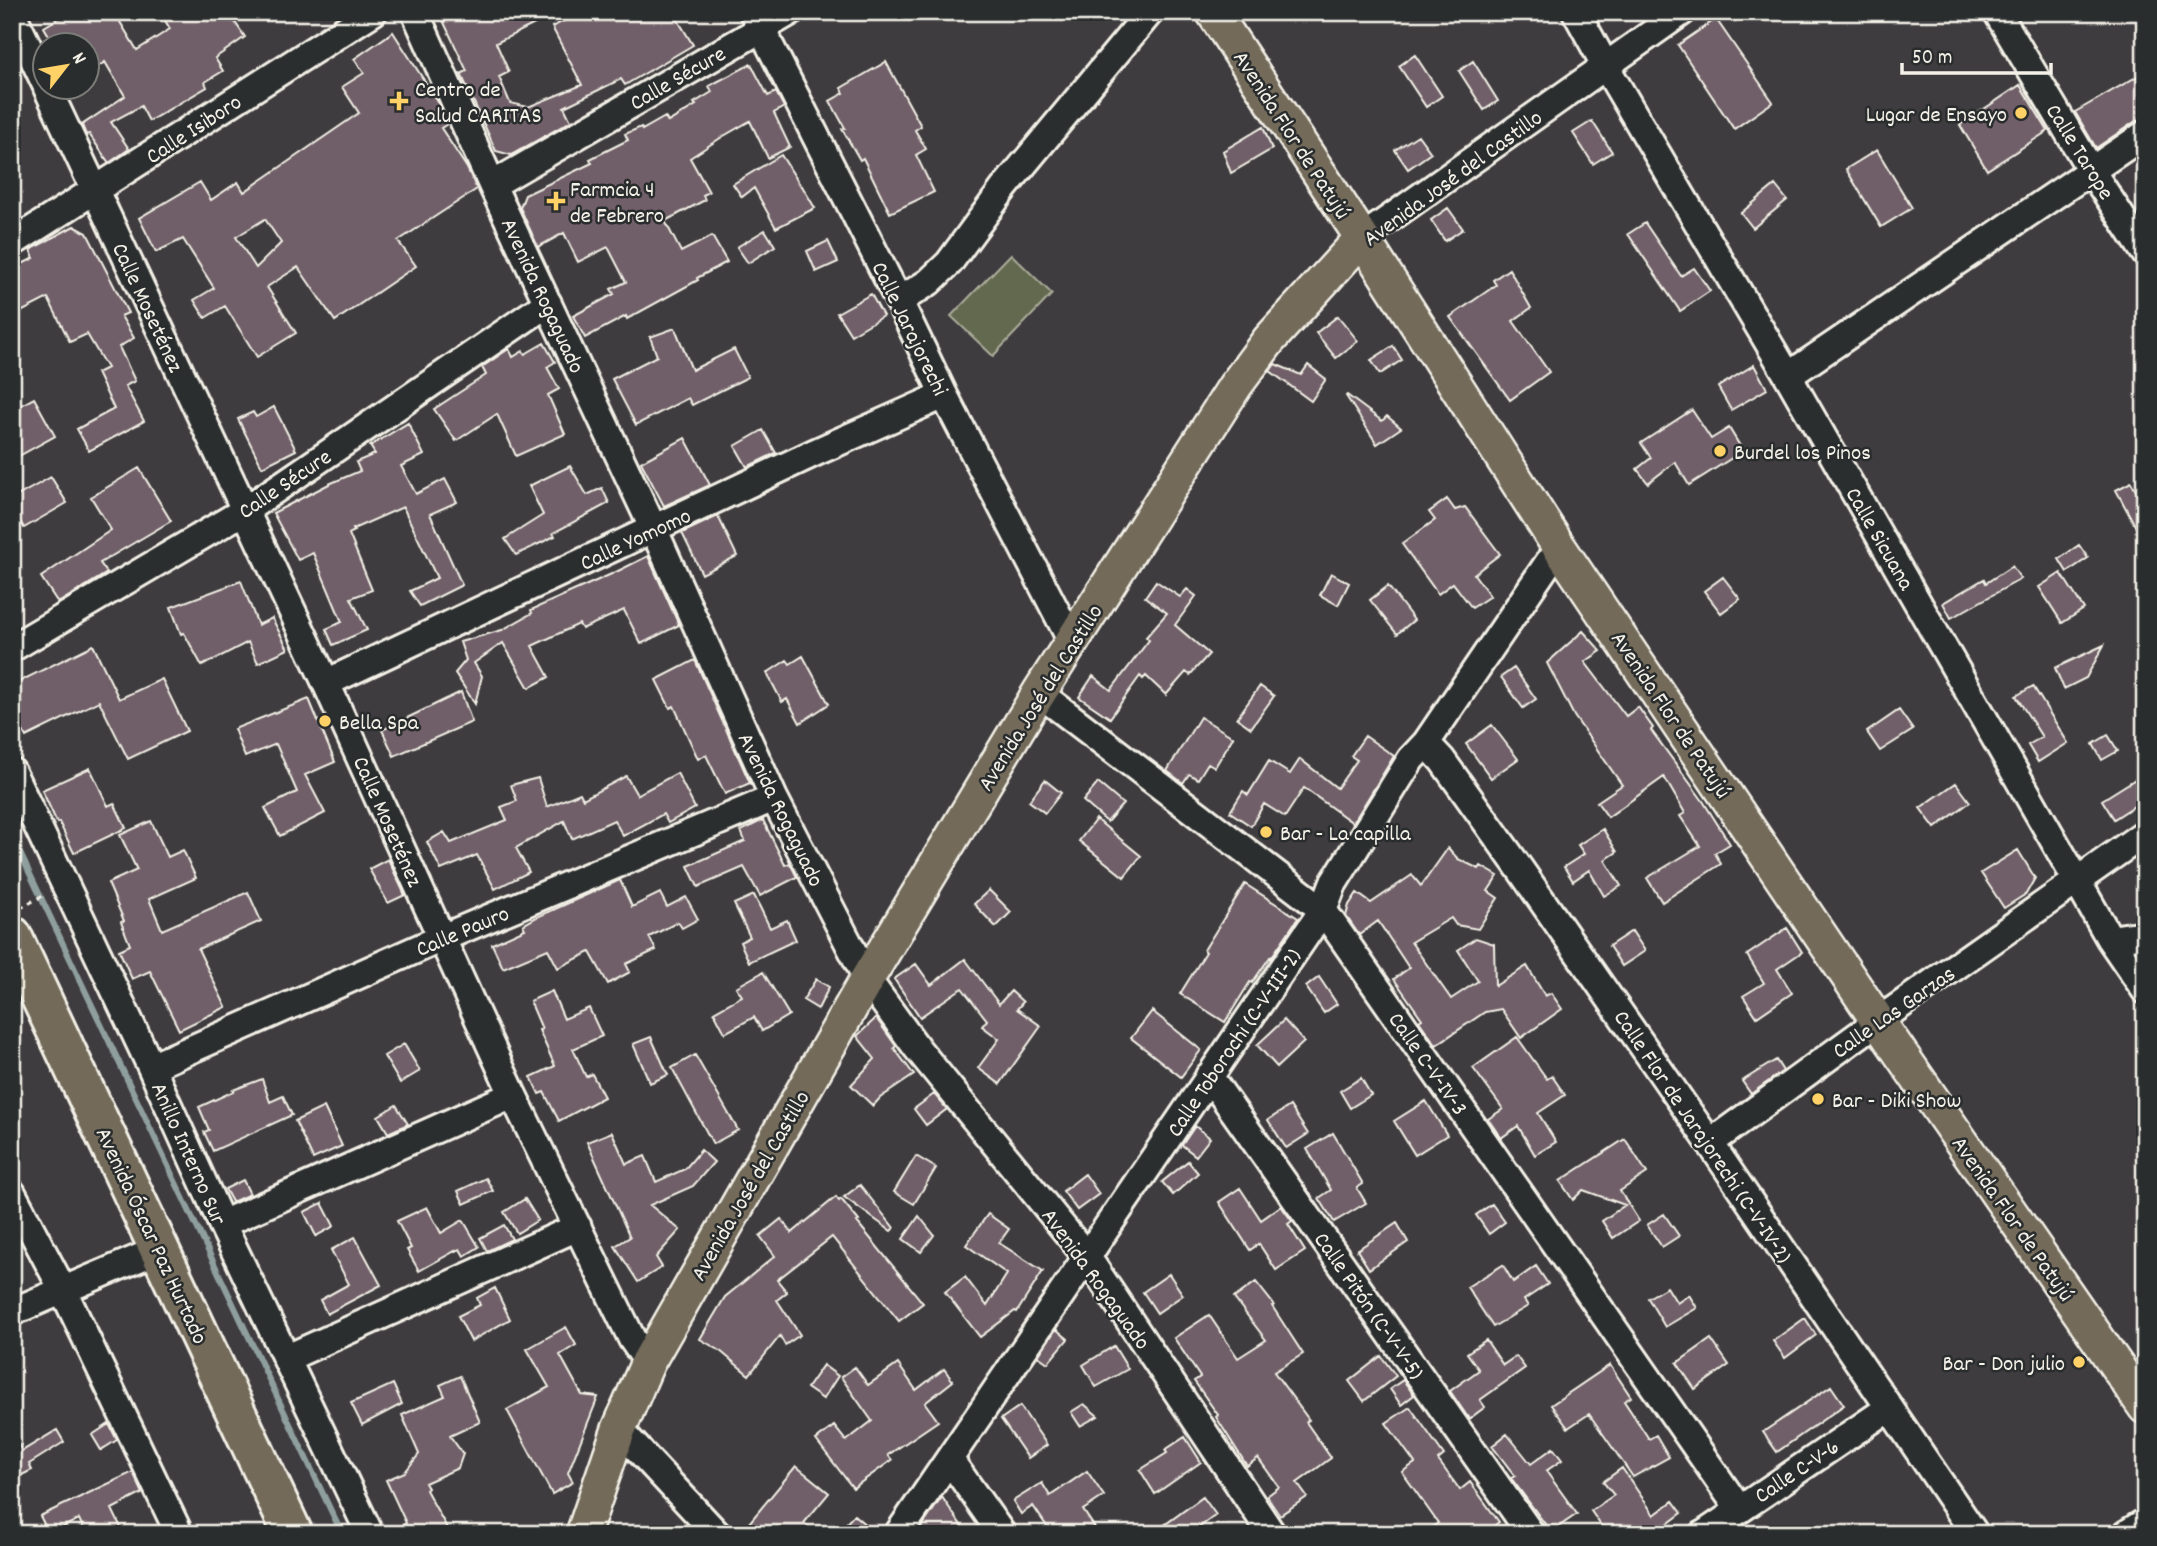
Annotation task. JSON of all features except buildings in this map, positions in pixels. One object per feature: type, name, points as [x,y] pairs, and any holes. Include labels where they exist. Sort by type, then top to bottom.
[{"type":"highway","name":"Avenida Óscar Paz Hurtado","points":[[12,936],[293,1534]]},
{"type":"main road","name":"Avenida Flor de Patujú","points":[[1213,12],[1362,238],[1559,547],[1878,1021],[2145,1407]]},
{"type":"main road","name":"Avenida José del Castillo","points":[[583,1534],[620,1429],[648,1362],[867,979],[1039,693],[1235,386],[1269,340],[1362,238]]},
{"type":"street","name":"Calle Isiboro","points":[[12,243],[373,12]]},
{"type":"street","name":"Avenida Rogaguado","points":[[415,12],[492,185],[654,530],[774,798],[867,979],[917,1048],[1087,1257],[1272,1534]]},
{"type":"street","name":"Calle Sécure","points":[[492,185],[757,20],[790,12]]},
{"type":"street","points":[[899,301],[929,282],[949,263],[1004,188],[1150,12]]},
{"type":"street","name":"Calle Sicuana","points":[[1576,12],[2110,939],[2145,990]]},
{"type":"street","name":"Avenida José del Castillo","points":[[1362,238],[1682,12]]},
{"type":"street","name":"Calle Tarope","points":[[1997,12],[2092,172],[2145,253]]},
{"type":"street","name":"Calle Moseténez","points":[[12,13],[32,56]]},
{"type":"street","name":"Calle Jarajorechi","points":[[757,20],[944,396],[1072,642]]},
{"type":"street","name":"Calle Moseténez","points":[[53,102],[326,682],[513,1095],[632,1339],[648,1362]]},
{"type":"street","points":[[1788,376],[2145,134]]},
{"type":"street","name":"Calle Sécure","points":[[12,649],[244,510],[548,303]]},
{"type":"street","name":"Calle Yomomo","points":[[326,682],[816,452],[944,396]]},
{"type":"street","name":"Calle Toborochi (C-V-III-2)","points":[[898,1534],[1323,910],[1333,884],[1411,759],[1426,743],[1559,547]]},
{"type":"street","name":"Calle C-V-IV-3","points":[[1039,693],[1323,910],[1739,1509]]},
{"type":"street","name":"Calle Flor de Jarajorechi (C-V-IV-2)","points":[[1426,743],[1442,760],[1520,869],[1975,1534]]},
{"type":"street","name":"Anillo Interno Sur","points":[[12,772],[222,1224],[370,1534]]},
{"type":"street","name":"Calle Pauro","points":[[151,1067],[442,938],[774,798]]},
{"type":"street","points":[[2077,881],[2145,833]]},
{"type":"street","name":"Calle Las Garzas","points":[[1710,1143],[2077,881]]},
{"type":"street","points":[[2110,939],[2145,934]]},
{"type":"street","name":"Calle Pitón (C-V-V-5)","points":[[1209,1076],[1531,1534]]},
{"type":"street","points":[[222,1224],[513,1095]]},
{"type":"street","points":[[12,1193],[63,1290],[177,1529]]},
{"type":"street","points":[[287,1358],[578,1227]]},
{"type":"street","points":[[12,1312],[159,1249]]},
{"type":"street","name":"Calle C-V-6","points":[[1704,1534],[1889,1408]]},
{"type":"street","points":[[620,1429],[717,1534]]},
{"type":"street","points":[[950,1460],[1002,1534]]},
{"type":"street","points":[[2126,1534],[2145,1522]]},
{"type":"path","points":[[12,912],[65,884]]},
{"type":"green space","points":[[1011,254],[1052,294],[993,356],[951,316]]},
{"type":"waterway","points":[[12,836],[342,1534]]},
{"type":"place","name":"Centro de Salud CARITAS","points":[[399,101]]},
{"type":"place","name":"Lugar de Ensayo","points":[[2021,113]]},
{"type":"place","name":"Farmcia 4 de Febrero","points":[[556,201]]},
{"type":"place","name":"Burdel los Pinos","points":[[1720,451]]},
{"type":"place","name":"Bella Spa","points":[[325,721]]},
{"type":"place","name":"Bar - La capilla","points":[[1266,832]]},
{"type":"place","name":"Bar - Diki Show","points":[[1818,1099]]},
{"type":"place","name":"Bar - Don julio","points":[[2079,1362]]}]
